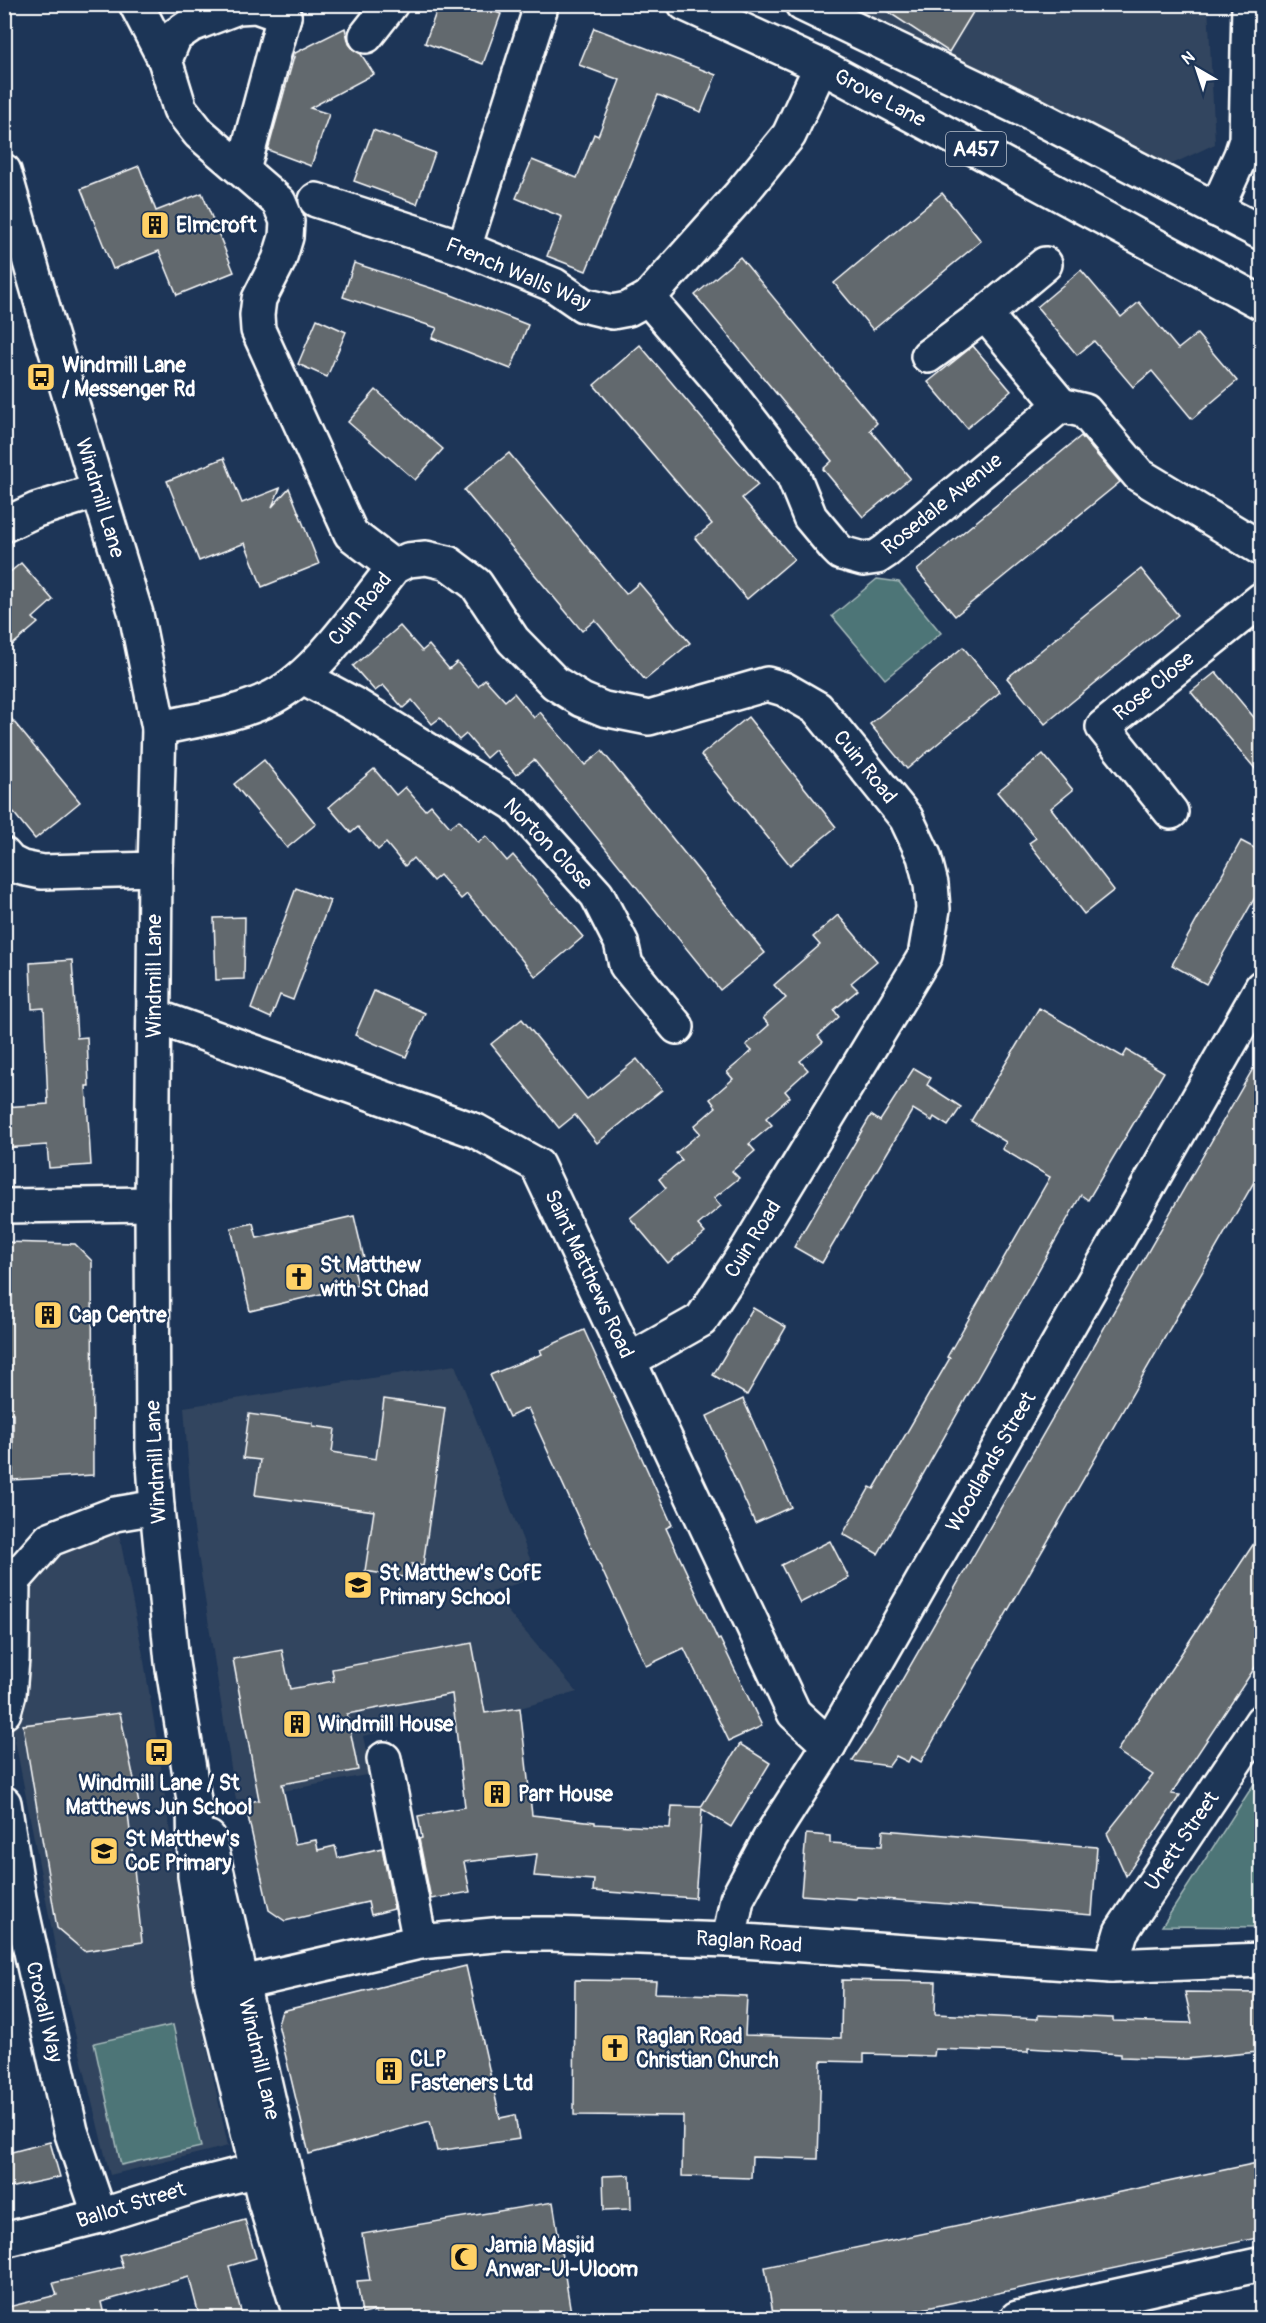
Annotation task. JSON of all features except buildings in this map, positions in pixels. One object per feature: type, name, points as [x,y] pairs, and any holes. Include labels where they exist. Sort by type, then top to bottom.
[{"type":"street","name":"French Walls Way","points":[[136,4],[165,60],[180,109],[199,132],[243,171],[296,200],[464,248],[554,285],[583,305],[612,312],[628,309],[648,298],[741,195],[789,135],[821,66]]},
{"type":"street","points":[[464,248],[540,10],[535,4]]},
{"type":"street","name":"Grove Lane","points":[[685,4],[821,66],[1262,303]]},
{"type":"street","name":"A457","points":[[802,4],[1032,114],[1262,233]]},
{"type":"street","points":[[1216,210],[1246,140],[1249,4]]},
{"type":"street","points":[[165,60],[175,36],[192,26],[238,7],[256,6],[282,10],[243,171]]},
{"type":"street","name":"Windmill Lane","points":[[4,171],[97,491],[136,614],[159,728],[155,868],[152,1204],[153,1449],[157,1507],[172,1662],[194,1800],[212,1847],[226,1984],[231,2063],[257,2169],[300,2319]]},
{"type":"street","points":[[296,200],[287,221],[286,237],[279,260],[259,299],[258,330],[351,534],[394,567]]},
{"type":"street","points":[[928,356],[985,314],[1045,264]]},
{"type":"street","name":"Rosedale Avenue","points":[[648,298],[727,390],[793,475],[810,517],[841,553],[851,557],[863,559],[877,557],[886,551],[1061,405]]},
{"type":"street","points":[[985,314],[1061,405],[1085,411],[1139,475],[1262,549]]},
{"type":"street","points":[[4,525],[36,510],[97,491]]},
{"type":"street","name":"Cuin Road","points":[[159,728],[230,713],[273,697],[303,677],[394,567],[408,560],[426,558],[447,563],[476,584],[513,640],[555,683],[582,700],[604,709],[649,718],[686,709],[747,688],[767,684],[784,689],[817,708],[906,818],[924,856],[931,884],[933,909],[925,956],[747,1250],[701,1320],[630,1360]]},
{"type":"street","name":"Rose Close","points":[[1171,812],[1103,727],[1262,598]]},
{"type":"street","name":"Norton Close","points":[[303,677],[357,706],[515,804],[597,895],[621,942],[626,965],[677,1027]]},
{"type":"street","points":[[4,855],[10,862],[22,868],[42,872],[155,868]]},
{"type":"street","name":"Woodlands Street","points":[[729,1940],[736,1899],[771,1836],[829,1745],[1262,987]]},
{"type":"street","name":"Saint Matthews Road","points":[[154,1016],[476,1131],[537,1165],[794,1713],[829,1745]]},
{"type":"street","points":[[4,1206],[152,1204]]},
{"type":"street","points":[[4,1712],[9,1694],[12,1659],[14,1581],[50,1539],[115,1514],[157,1507]]},
{"type":"street","name":"Unett Street","points":[[1111,1966],[1121,1932],[1262,1721]]},
{"type":"street","points":[[384,1759],[420,1942]]},
{"type":"street","name":"Croxall Way","points":[[4,1803],[19,1898],[70,2131],[100,2216]]},
{"type":"street","name":"Raglan Road","points":[[226,1984],[420,1942],[504,1934],[729,1940],[1111,1966],[1262,1960]]},
{"type":"street","name":"Windmill Lane","points":[[226,1984],[269,2102],[323,2319]]},
{"type":"street","points":[[257,2169],[266,2162],[258,2117],[269,2102]]},
{"type":"street","points":[[257,2169],[288,2183]]},
{"type":"street","name":"Ballot Street","points":[[4,2240],[100,2216],[257,2169]]},
{"type":"street","points":[[1025,2318],[1262,2264]]},
{"type":"shaded area","points":[[834,5],[1208,5],[1215,144],[1168,166]]},
{"type":"shaded area","name":"St Matthew's CofE Primary School","points":[[455,1365],[537,1577],[491,1592],[577,1692],[520,1708],[455,1716],[363,1736],[371,1774],[236,1800],[192,1515],[184,1407]]},
{"type":"shaded area","name":"St Matthew's CoE Primary","points":[[115,1514],[142,1649],[159,1752],[186,1951],[228,2146],[110,2175],[60,1972],[12,1725],[20,1581],[51,1548]]},
{"type":"green space","points":[[877,579],[899,582],[941,633],[885,679],[832,616]]},
{"type":"green space","points":[[1261,1773],[1261,1927],[1162,1926]]},
{"type":"green space","points":[[173,2025],[201,2147],[121,2165],[94,2043]]},
{"type":"place","name":"Elmcroft","points":[[155,225]]},
{"type":"place","name":"Windmill Lane / Messenger Rd","points":[[41,377]]},
{"type":"place","name":"St Matthew with St Chad","points":[[299,1277]]},
{"type":"place","name":"Cap Centre","points":[[48,1315]]},
{"type":"place","name":"St Matthew's CofE Primary School","points":[[358,1585]]},
{"type":"place","name":"Windmill House","points":[[297,1724]]},
{"type":"place","name":"Windmill Lane / St Matthews Jun School","points":[[159,1752]]},
{"type":"place","name":"Parr House","points":[[497,1794]]},
{"type":"place","name":"St Matthew's CoE Primary","points":[[104,1851]]},
{"type":"place","name":"Raglan Road Christian Church","points":[[615,2048]]},
{"type":"place","name":"CLP Fasteners Ltd","points":[[389,2071]]},
{"type":"place","name":"Jamia Masjid Anwar-Ul-Uloom","points":[[464,2257]]}]
